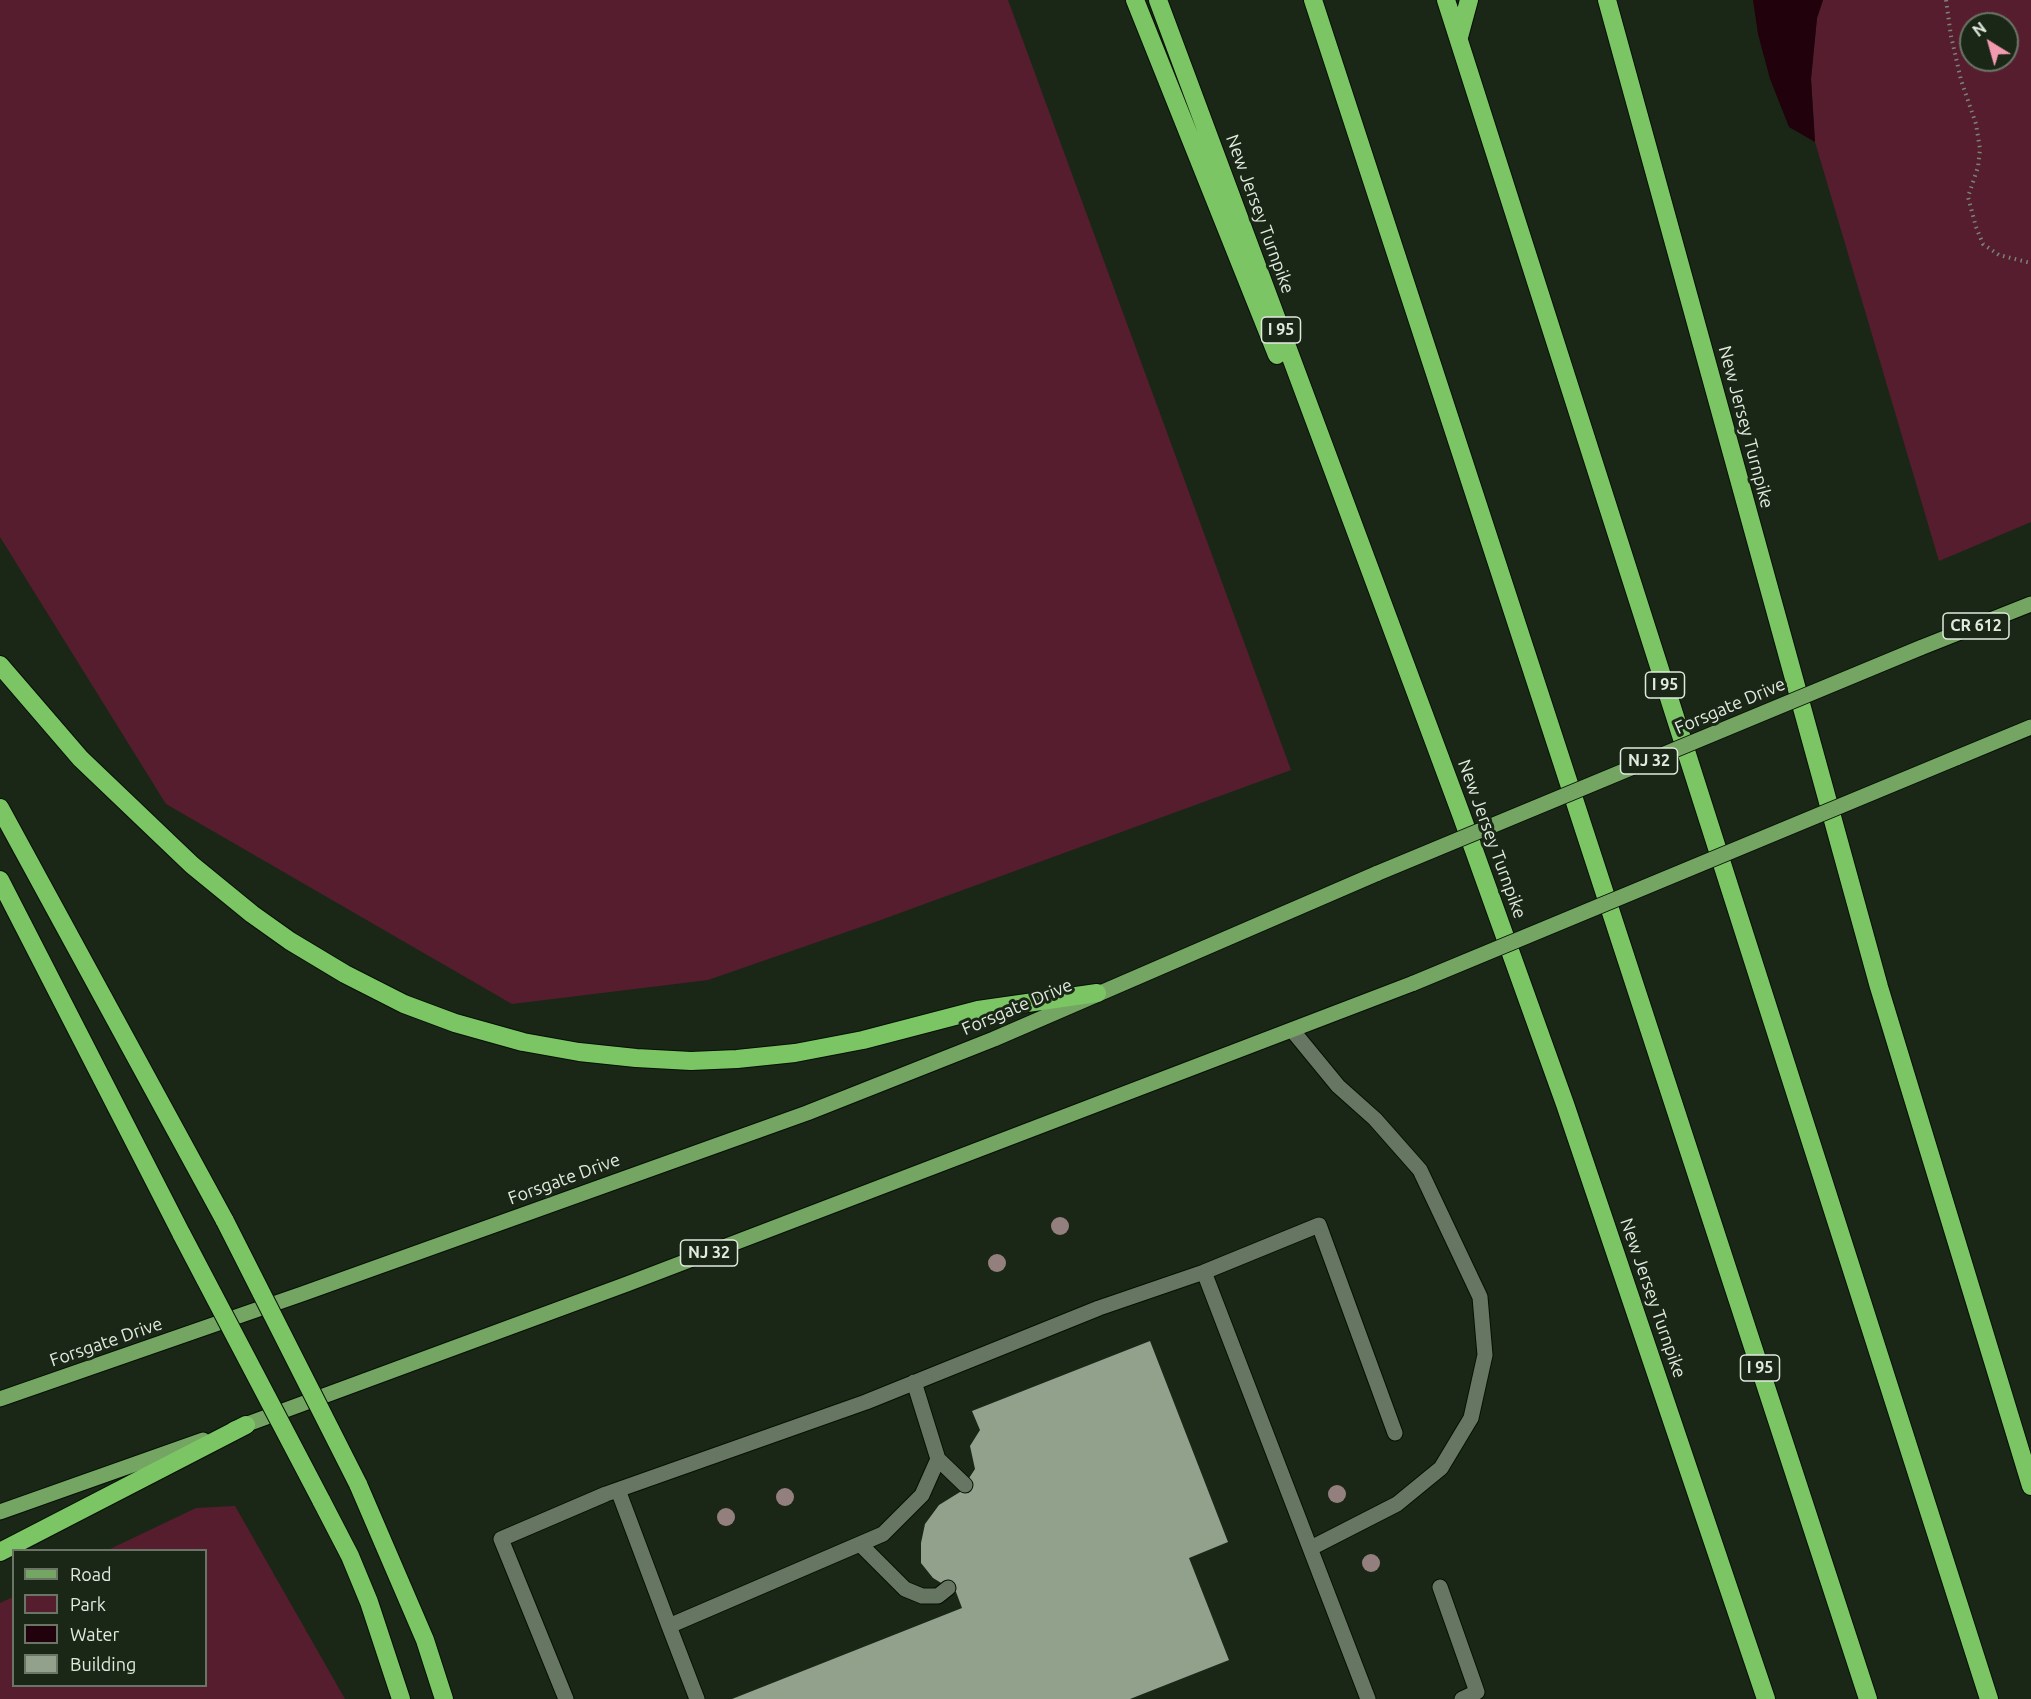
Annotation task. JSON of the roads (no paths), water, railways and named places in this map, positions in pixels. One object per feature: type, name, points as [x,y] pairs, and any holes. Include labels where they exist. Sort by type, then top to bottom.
[{"type":"highway","points":[[1135,0],[1461,814]]},
{"type":"highway","name":"New Jersey Turnpike","points":[[1158,0],[1461,814],[1565,1104],[1766,1699]]},
{"type":"highway","name":"I 95","points":[[1313,0],[1868,1699]]},
{"type":"highway","name":"I 95","points":[[1446,0],[1989,1699]]},
{"type":"highway","points":[[1459,38],[1469,0]]},
{"type":"highway","name":"New Jersey Turnpike","points":[[1607,0],[1879,987],[2031,1486]]},
{"type":"highway","points":[[0,665],[81,759],[192,865],[252,914],[290,941],[345,974],[404,1004],[455,1023],[523,1042],[579,1052],[680,1060],[737,1059],[795,1053],[862,1040],[978,1010],[1097,993]]},
{"type":"highway","points":[[0,808],[225,1221],[358,1484],[425,1640],[444,1699]]},
{"type":"highway","points":[[0,880],[350,1556],[369,1602],[401,1699]]},
{"type":"highway","points":[[0,1552],[246,1425]]},
{"type":"main road","name":"Forsgate Drive","points":[[0,1399],[302,1294],[807,1113],[994,1039],[1378,873],[2031,604]]},
{"type":"main road","name":"NJ 32","points":[[0,1512],[246,1425],[627,1284],[1414,983],[2031,727]]},
{"type":"lane","points":[[1292,1030],[1338,1086],[1375,1119],[1420,1170],[1480,1297],[1485,1355],[1471,1418],[1441,1467],[1397,1504],[1311,1548]]},
{"type":"lane","points":[[566,1699],[501,1539],[618,1490],[866,1402],[1100,1308],[1204,1272],[1318,1225],[1395,1433]]},
{"type":"lane","points":[[1204,1272],[1368,1699]]},
{"type":"lane","points":[[914,1382],[938,1459],[965,1485]]},
{"type":"lane","points":[[669,1626],[883,1534],[922,1494],[938,1459]]},
{"type":"lane","points":[[618,1490],[697,1699]]},
{"type":"lane","points":[[860,1544],[905,1589],[922,1596],[938,1596],[948,1588]]},
{"type":"lane","points":[[1440,1587],[1477,1692],[1462,1699]]},
{"type":"water","points":[[1753,0],[1823,0],[1817,18],[1811,79],[1815,142],[1789,127],[1770,79],[1758,34]]}]
